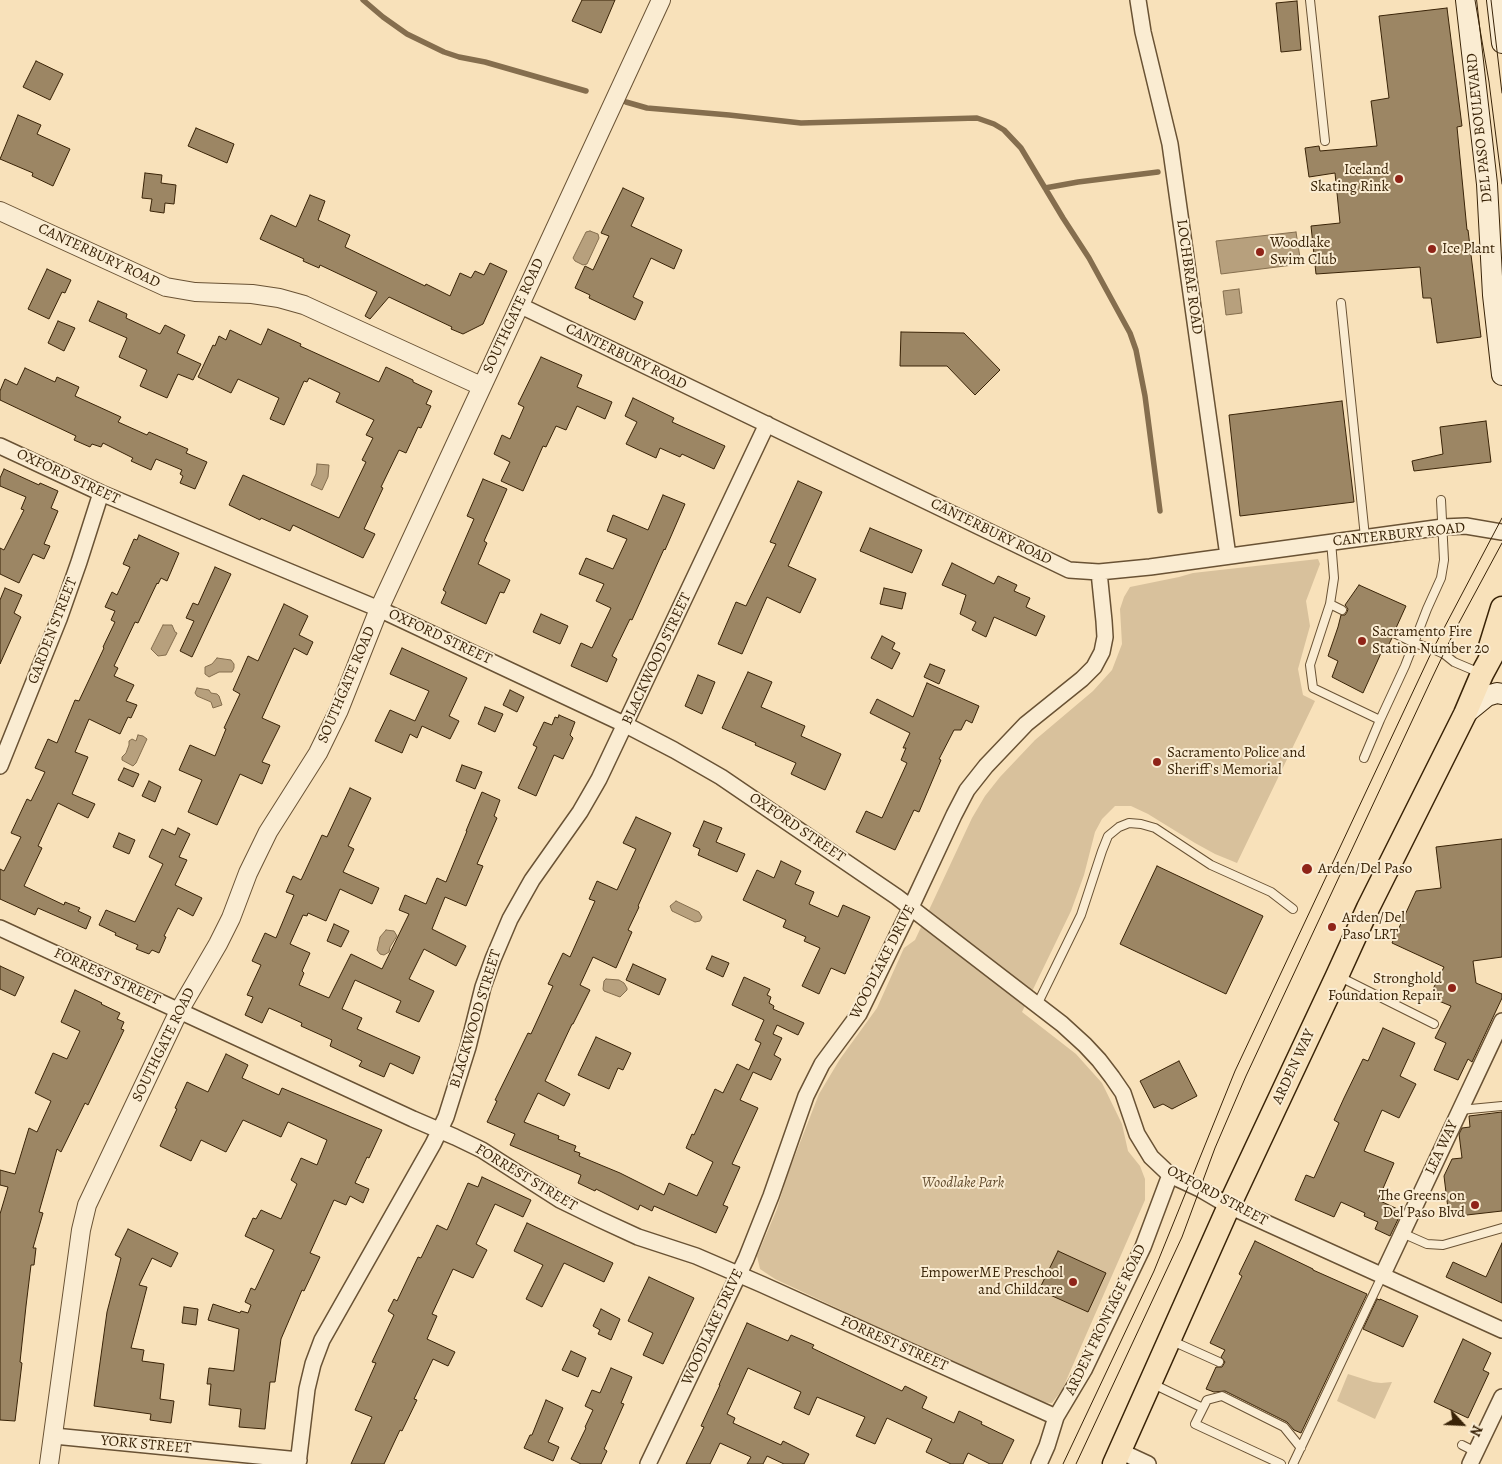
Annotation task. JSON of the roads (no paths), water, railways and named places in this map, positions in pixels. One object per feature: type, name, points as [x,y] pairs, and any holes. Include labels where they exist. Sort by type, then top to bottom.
[{"type":"main road","name":"DEL PASO BOULEVARD","points":[[1466,0],[1487,184],[1493,295],[1502,375]]},
{"type":"main road","points":[[1497,0],[1502,43]]},
{"type":"main road","name":"ARDEN WAY","points":[[1482,674],[1502,608]]},
{"type":"main road","name":"ARDEN WAY","points":[[1117,1458],[1229,1206],[1368,908],[1465,714],[1482,674],[1502,637]]},
{"type":"main road","points":[[1465,714],[1487,696],[1497,693],[1502,694]]},
{"type":"street","name":"SOUTHGATE ROAD","points":[[49,1464],[81,1230],[87,1205],[179,1010],[231,918],[248,873],[268,832],[318,753],[339,710],[379,608],[661,0]]},
{"type":"street","name":"LOCHBRAE ROAD","points":[[1138,0],[1143,32],[1170,144],[1228,556]]},
{"type":"street","name":"CANTERBURY ROAD","points":[[0,211],[166,287],[195,292],[252,294],[279,298],[304,305],[481,386]]},
{"type":"street","name":"CANTERBURY ROAD","points":[[519,305],[1070,570],[1099,572],[1443,527],[1466,526],[1502,532]]},
{"type":"street","name":"BLACKWOOD STREET","points":[[299,1462],[308,1389],[313,1364],[322,1340],[446,1117],[468,1047],[486,977],[510,919],[532,880],[580,812],[599,779],[767,424]]},
{"type":"street","name":"OXFORD STREET","points":[[0,446],[101,493],[379,608],[626,725],[721,777],[911,907],[1062,1024],[1099,1060],[1123,1093],[1136,1134],[1151,1157],[1170,1175],[1200,1189],[1229,1206],[1502,1330]]},
{"type":"street","name":"GARDEN STREET","points":[[0,766],[62,611],[80,562],[101,493]]},
{"type":"street","name":"WOODLAKE DRIVE","points":[[648,1464],[738,1275],[771,1196],[806,1096],[822,1064],[859,1014],[954,815],[968,790],[986,766],[1026,724],[1082,679],[1094,667],[1102,652],[1105,637],[1099,572]]},
{"type":"street","name":"FORREST STREET","points":[[0,928],[482,1150],[560,1200],[599,1219],[638,1237],[696,1256],[1056,1417]]},
{"type":"street","name":"LEA WAY","points":[[1382,1274],[1502,1021]]},
{"type":"street","name":"ARDEN FRONTAGE ROAD","points":[[1039,1464],[1056,1417],[1084,1370],[1142,1248],[1170,1175]]},
{"type":"street","points":[[1470,1454],[1502,1397]]},
{"type":"street","name":"YORK STREET","points":[[54,1436],[299,1462]]},
{"type":"street","points":[[1117,1458],[1148,1464]]},
{"type":"lane","points":[[1310,0],[1324,141]]},
{"type":"lane","points":[[1342,303],[1365,537]]},
{"type":"lane","points":[[1364,758],[1405,666],[1427,608],[1441,578],[1444,560],[1442,500]]},
{"type":"lane","points":[[1331,541],[1334,578],[1330,604],[1310,665],[1313,688],[1380,720]]},
{"type":"lane","points":[[1330,604],[1342,610]]},
{"type":"lane","points":[[1394,633],[1414,643],[1433,648],[1454,662],[1482,674]]},
{"type":"lane","points":[[1037,1005],[1081,915],[1108,836],[1119,827],[1129,823],[1155,828],[1212,865],[1271,892],[1293,909]]},
{"type":"lane","points":[[1337,976],[1434,1024]]},
{"type":"lane","points":[[1460,1110],[1502,1106]]},
{"type":"lane","points":[[1402,1233],[1427,1244],[1443,1245],[1502,1228]]},
{"type":"lane","points":[[1293,1464],[1316,1408],[1382,1274]]},
{"type":"lane","points":[[1170,1340],[1218,1362]]},
{"type":"lane","points":[[1151,1383],[1203,1408]]},
{"type":"lane","points":[[1281,1464],[1195,1424],[1206,1400],[1222,1396],[1284,1427],[1300,1448]]},
{"type":"waterway","points":[[363,0],[407,34],[444,52],[586,91]]},
{"type":"waterway","points":[[626,102],[647,108],[801,123],[977,118],[1004,130],[1021,148],[1089,258],[1130,333],[1136,350],[1145,396],[1160,511]]},
{"type":"waterway","points":[[1045,188],[1158,172]]},
{"type":"tram line","points":[[1475,0],[1489,82],[1502,184]]},
{"type":"tram line","points":[[1491,0],[1502,93]]},
{"type":"tram line","points":[[1063,1464],[1154,1271],[1235,1071],[1433,649],[1502,518]]},
{"type":"tram line","points":[[1076,1464],[1182,1237],[1215,1148],[1246,1076],[1454,632],[1502,543]]},
{"type":"place","name":"Iceland Skating Rink","points":[[1399,179]]},
{"type":"place","name":"Ice Plant","points":[[1432,249]]},
{"type":"place","name":"Woodlake Swim Club","points":[[1260,252]]},
{"type":"place","name":"Sacramento Fire Station Number 20","points":[[1362,641]]},
{"type":"place","name":"Sacramento Police and Sheriff's Memorial","points":[[1157,762]]},
{"type":"place","name":"Arden/Del Paso","points":[[1307,869]]},
{"type":"place","name":"Arden/Del Paso LRT","points":[[1332,927]]},
{"type":"place","name":"Stronghold Foundation Repair","points":[[1452,988]]},
{"type":"place","name":"The Greens on Del Paso Blvd","points":[[1475,1205]]},
{"type":"place","name":"EmpowerME Preschool and Childcare","points":[[1073,1282]]},
{"type":"park label","name":"Woodlake Park","points":[[963,1183]]}]
